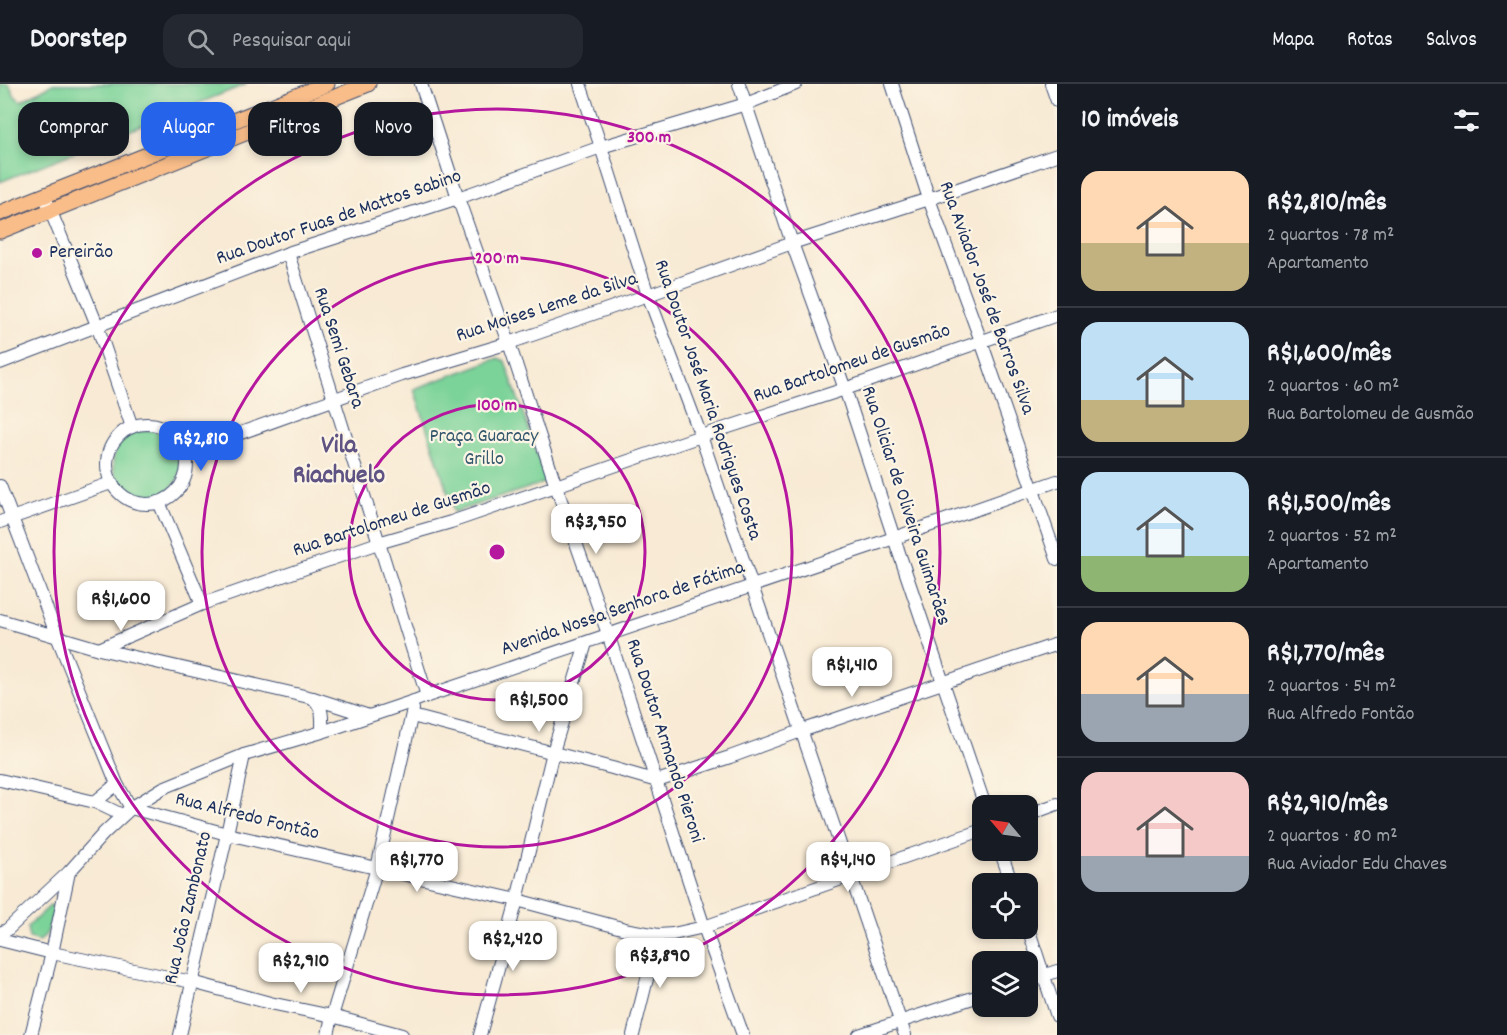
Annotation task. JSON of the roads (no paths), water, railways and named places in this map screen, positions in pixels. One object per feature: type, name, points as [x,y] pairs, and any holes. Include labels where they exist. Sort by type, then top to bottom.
[{"type":"main road","points":[[0,213],[327,84]]},
{"type":"main road","points":[[0,231],[368,84]]},
{"type":"street","name":"Rua Doutor Armando Pieroni","points":[[422,84],[458,198],[608,634],[704,927],[743,1035]]},
{"type":"street","name":"Rua Doutor José Maria Rodrigues Costa","points":[[580,84],[648,295],[701,436],[905,1035]]},
{"type":"street","name":"Rua Oliciar de Oliveira Guimarães","points":[[739,84],[792,243],[845,389],[981,795]]},
{"type":"street","name":"Rua Doutor Fuas de Mattos Sabino","points":[[0,363],[288,253],[458,198],[601,147],[746,104],[796,84]]},
{"type":"street","name":"Rua Aviador José de Barros Silva","points":[[892,84],[929,199],[1057,559]]},
{"type":"street","points":[[1051,84],[1057,101]]},
{"type":"street","name":"Rua Moises Leme da Silva","points":[[185,453],[402,375],[509,343],[792,243],[1057,155]]},
{"type":"street","points":[[45,196],[97,325],[132,427]]},
{"type":"street","name":"Rua Semi Gebara","points":[[288,253],[427,696]]},
{"type":"street","name":"Rua Bartolomeu de Gusmão","points":[[99,649],[202,604],[378,543],[451,522],[845,389],[1057,315]]},
{"type":"street","points":[[149,424],[165,428],[177,438],[185,453],[187,462],[184,479],[174,493],[151,504],[135,503],[121,495],[111,483],[106,467],[109,450],[118,436],[132,427],[149,424]]},
{"type":"street","name":"Avenida Nossa Senhora de Fátima","points":[[2,938],[69,872],[104,832],[127,811],[163,789],[244,755],[414,701],[1057,481]]},
{"type":"street","points":[[6,519],[111,483]]},
{"type":"street","points":[[0,486],[6,519],[57,636],[127,811]]},
{"type":"street","points":[[159,502],[202,604]]},
{"type":"street","points":[[0,620],[99,649],[313,698],[369,716]]},
{"type":"street","name":"Rua Bartolomeu de Gusmão","points":[[127,655],[132,642],[150,627]]},
{"type":"street","points":[[480,1035],[517,900],[553,752],[586,643]]},
{"type":"street","points":[[412,716],[657,781],[1057,644]]},
{"type":"street","points":[[313,698],[320,706],[322,732]]},
{"type":"street","points":[[328,1035],[377,868],[414,701]]},
{"type":"street","name":"Rua João Zambonato","points":[[180,1035],[244,755]]},
{"type":"street","name":"Rua Alfredo Fontão","points":[[0,780],[658,935],[704,927],[972,834]]},
{"type":"street","points":[[95,802],[117,784]]},
{"type":"street","points":[[1038,811],[1057,804]]},
{"type":"street","points":[[31,1035],[52,953],[69,872]]},
{"type":"street","points":[[633,1035],[658,935]]},
{"type":"street","points":[[2,938],[52,953],[192,982],[402,1035]]},
{"type":"street","points":[[1032,939],[1057,1016]]},
{"type":"street","points":[[1038,977],[1057,971]]},
{"type":"street","points":[[859,1035],[972,998]]},
{"type":"place","name":"Pereirão","points":[[37,253]]},
{"type":"district","name":"Vila Riachuelo","points":[[339,461]]},
{"type":"park label","name":"Praça Guaracy Grillo","points":[[484,448]]}]
